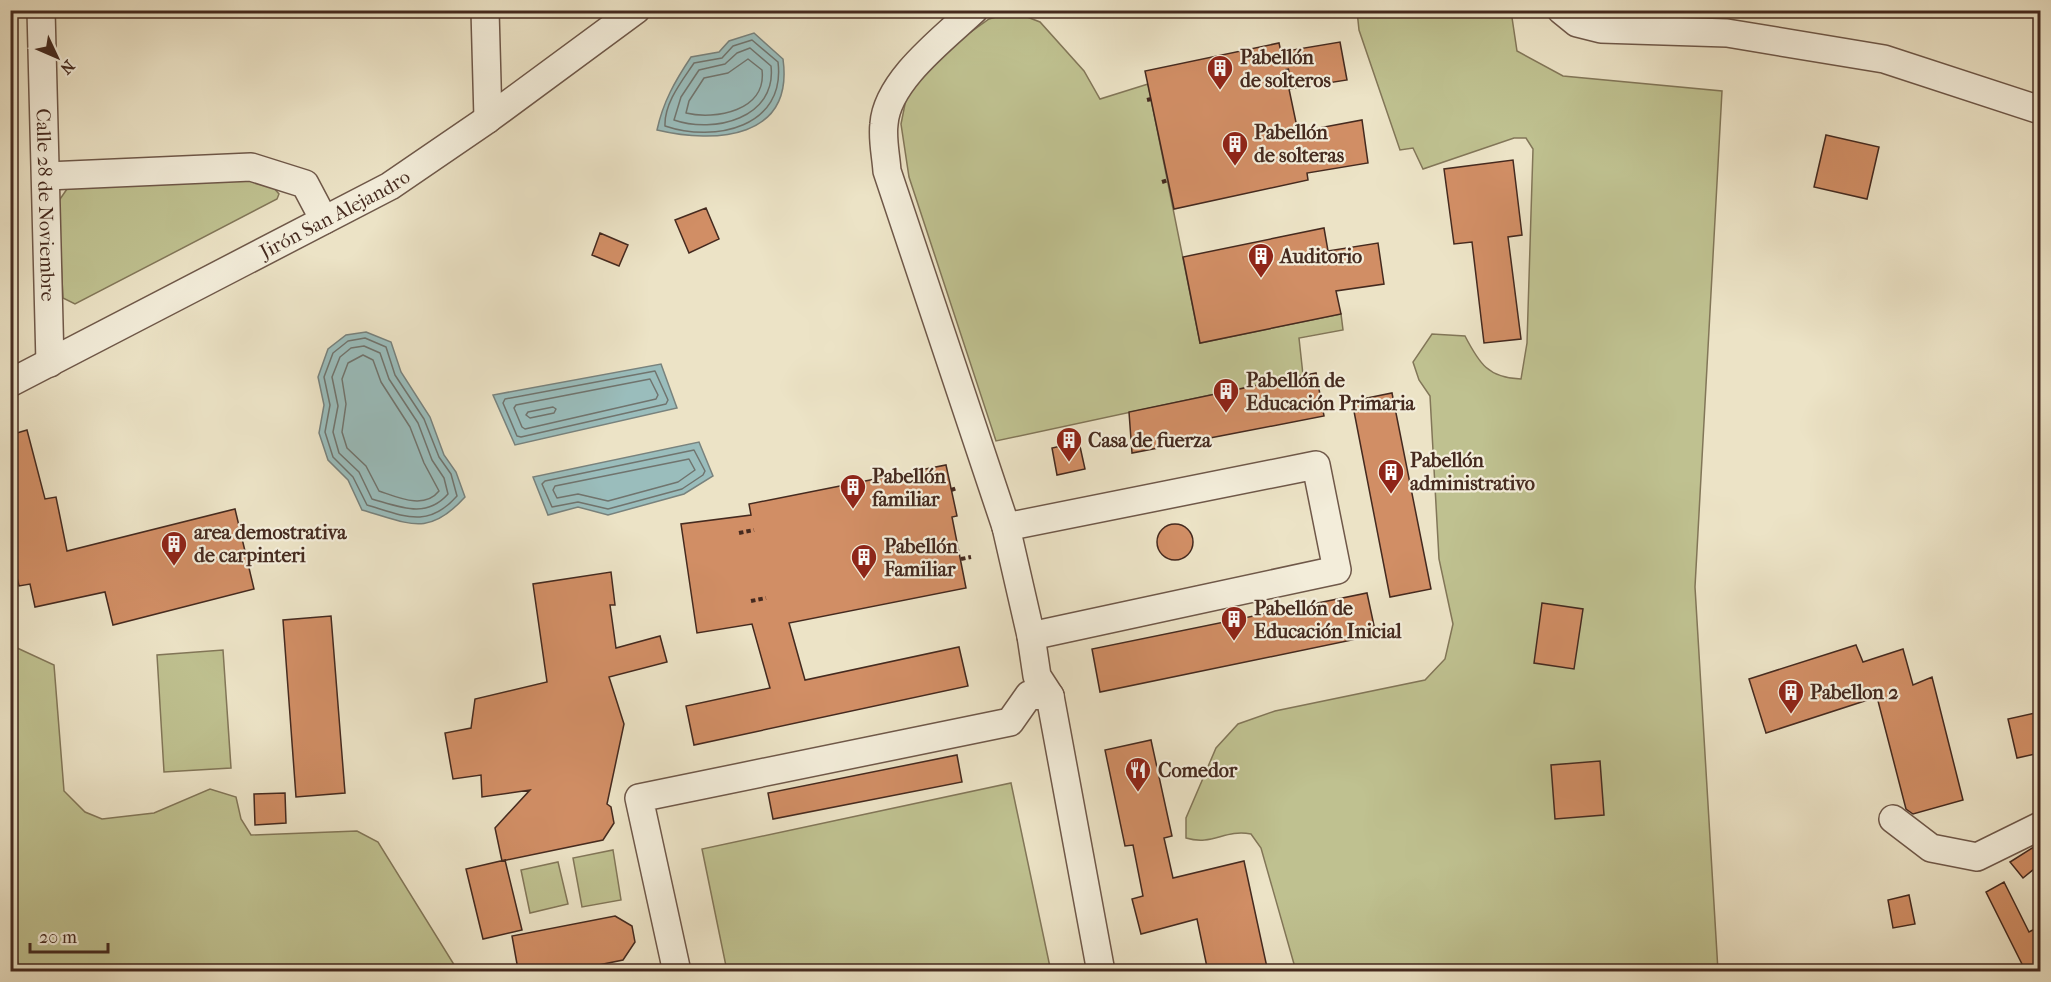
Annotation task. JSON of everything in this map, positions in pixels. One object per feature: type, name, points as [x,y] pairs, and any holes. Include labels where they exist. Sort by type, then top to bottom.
[{"type":"street","name":"Calle 28 de Noviembre","points":[[41,10],[50,363]]},
{"type":"street","points":[[485,10],[488,119]]},
{"type":"street","name":"Jirón San Alejandro","points":[[10,383],[390,186],[488,119],[636,10]]},
{"type":"street","points":[[974,10],[906,77],[890,100],[884,124],[887,171],[1006,527],[1031,636],[1037,676],[1050,696],[1101,972]]},
{"type":"street","points":[[1561,10],[1577,23],[1601,29],[1727,33],[1884,60],[2040,110]]},
{"type":"street","points":[[47,176],[251,167],[305,184],[324,220]]},
{"type":"street","points":[[1006,527],[1316,465],[1337,570],[1031,636]]},
{"type":"street","points":[[677,972],[639,798],[1010,722],[1029,695],[1050,696]]},
{"type":"street","points":[[1893,819],[1931,848],[1977,857],[2040,826]]},
{"type":"path","points":[[1161,182],[1168,180]]},
{"type":"path","points":[[951,490],[957,488]]},
{"type":"path","points":[[739,533],[754,530]]},
{"type":"path","points":[[961,559],[971,557]]},
{"type":"path","points":[[752,601],[766,598]]},
{"type":"green space","points":[[1357,11],[1511,11],[1517,51],[1563,76],[1722,91],[1695,587],[1718,971],[1296,971],[1261,848],[1251,834],[1233,834],[1204,840],[1186,838],[1186,818],[1216,748],[1238,724],[1275,711],[1425,680],[1445,659],[1453,624],[1439,559],[1430,396],[1419,380],[1413,362],[1432,334],[1465,336],[1480,361],[1492,372],[1500,376],[1521,379],[1527,343],[1533,149],[1526,138],[1514,138],[1423,169],[1413,148],[1400,150],[1359,30]]},
{"type":"green space","points":[[1014,12],[1040,22],[1084,71],[1100,99],[1148,84],[1200,343],[1341,314],[1343,330],[1299,338],[1303,375],[996,441],[909,177],[901,124],[906,99],[918,70],[989,19]]},
{"type":"green space","points":[[241,177],[273,187],[279,194],[277,199],[75,304],[63,298],[58,202],[67,189]]},
{"type":"green space","points":[[10,595],[17,606],[15,647],[54,665],[64,791],[85,812],[102,819],[154,813],[210,789],[236,797],[241,819],[251,835],[357,831],[378,842],[458,971],[19,971],[10,907]]},
{"type":"green space","points":[[223,650],[231,768],[164,772],[157,655]]},
{"type":"green space","points":[[1011,783],[1050,967],[1029,972],[727,971],[702,849]]},
{"type":"green space","points":[[613,850],[621,900],[582,907],[573,858]]},
{"type":"green space","points":[[558,862],[568,904],[530,913],[521,870]]},
{"type":"water","points":[[754,33],[783,59],[783,86],[776,106],[764,120],[746,130],[726,135],[703,136],[657,130],[670,92],[691,57],[719,52],[729,41]]},
{"type":"water","points":[[366,332],[391,342],[401,372],[430,417],[444,455],[456,472],[465,497],[452,510],[429,523],[405,522],[362,510],[348,480],[328,460],[319,433],[324,405],[318,377],[328,349],[346,335]]},
{"type":"water","points":[[661,364],[677,408],[515,445],[493,395]]},
{"type":"water","points":[[699,442],[713,476],[684,494],[608,515],[578,507],[548,515],[533,477]]},
{"type":"building","points":[[1340,42],[1347,80],[1289,89],[1298,132],[1362,120],[1368,163],[1307,173],[1308,180],[1174,209],[1145,71],[1279,43],[1281,52]]},
{"type":"building","points":[[1826,135],[1879,147],[1867,199],[1814,187]]},
{"type":"building","points":[[1513,160],[1522,235],[1508,237],[1521,339],[1484,343],[1472,242],[1454,244],[1444,169]]},
{"type":"building","points":[[706,208],[719,239],[689,253],[675,220]]},
{"type":"building","name":"Auditorio","points":[[1324,228],[1328,251],[1378,243],[1384,284],[1336,291],[1341,314],[1200,343],[1183,257]]},
{"type":"building","points":[[600,233],[628,245],[619,266],[592,255]]},
{"type":"building","name":"Pabellón de Educación Primaria","points":[[1316,373],[1324,416],[1132,453],[1129,412]]},
{"type":"building","name":"Pabellón administrativo","points":[[1392,393],[1431,589],[1390,597],[1352,401]]},
{"type":"building","points":[[27,430],[45,499],[56,497],[67,551],[235,509],[254,589],[113,625],[105,592],[35,607],[30,584],[19,586],[10,548],[10,435]]},
{"type":"building","name":"Casa de fuerza","points":[[1079,442],[1085,469],[1057,475],[1052,448]]},
{"type":"building","points":[[946,465],[957,516],[952,517],[966,588],[789,623],[805,680],[959,647],[968,686],[694,745],[686,706],[770,688],[752,624],[697,633],[681,524],[751,515],[749,504]]},
{"type":"building","points":[[1175,524],[1187,530],[1193,542],[1187,554],[1175,560],[1163,554],[1157,542],[1163,530]]},
{"type":"building","points":[[611,572],[615,605],[610,605],[616,648],[660,636],[667,662],[609,677],[624,724],[607,804],[611,807],[614,823],[603,840],[502,861],[495,828],[530,790],[482,797],[481,775],[453,779],[445,733],[471,728],[475,699],[547,682],[533,584]]},
{"type":"building","name":"Pabellón de Educación Inicial","points":[[1367,593],[1376,635],[1100,692],[1092,649]]},
{"type":"building","points":[[1542,603],[1583,609],[1574,669],[1534,663]]},
{"type":"building","points":[[331,616],[345,793],[296,797],[283,620]]},
{"type":"building","name":"Pabellon 2","points":[[1856,645],[1863,662],[1903,649],[1913,685],[1932,677],[1963,800],[1913,814],[1906,809],[1877,697],[1766,733],[1749,679]]},
{"type":"building","points":[[2040,712],[2040,753],[2017,758],[2008,719]]},
{"type":"building","points":[[1151,740],[1172,836],[1164,838],[1173,878],[1244,861],[1268,972],[1208,972],[1197,919],[1141,934],[1132,899],[1143,896],[1133,845],[1125,846],[1105,750]]},
{"type":"building","points":[[957,755],[962,782],[773,819],[768,793]]},
{"type":"building","points":[[1600,761],[1604,815],[1555,819],[1551,765]]},
{"type":"building","points":[[285,793],[286,823],[255,825],[254,794]]},
{"type":"building","points":[[2040,843],[2040,864],[2023,878],[2010,862]]},
{"type":"building","points":[[505,860],[522,930],[483,939],[466,869]]},
{"type":"building","points":[[2004,882],[2029,932],[2040,926],[2040,972],[2026,972],[1986,892]]},
{"type":"building","points":[[1909,895],[1915,924],[1893,928],[1888,900]]},
{"type":"building","points":[[615,916],[632,926],[635,942],[623,960],[564,972],[528,972],[517,964],[512,936]]},
{"type":"place","name":"Pabellón de solteros","points":[[1220,91]]},
{"type":"place","name":"Pabellón de solteras","points":[[1235,167]]},
{"type":"place","name":"Auditorio","points":[[1261,279]]},
{"type":"place","name":"Pabellón de Educación Primaria","points":[[1226,414]]},
{"type":"place","name":"Casa de fuerza","points":[[1069,463]]},
{"type":"place","name":"Pabellón administrativo","points":[[1391,495]]},
{"type":"place","name":"Pabellón familiar","points":[[853,510]]},
{"type":"place","name":"area demostrativa de carpinteri","points":[[174,567]]},
{"type":"place","name":"Pabellón Familiar","points":[[864,580]]},
{"type":"place","name":"Pabellón de Educación Inicial","points":[[1234,642]]},
{"type":"place","name":"Pabellon 2","points":[[1791,715]]},
{"type":"place","name":"Comedor","points":[[1138,793]]}]
